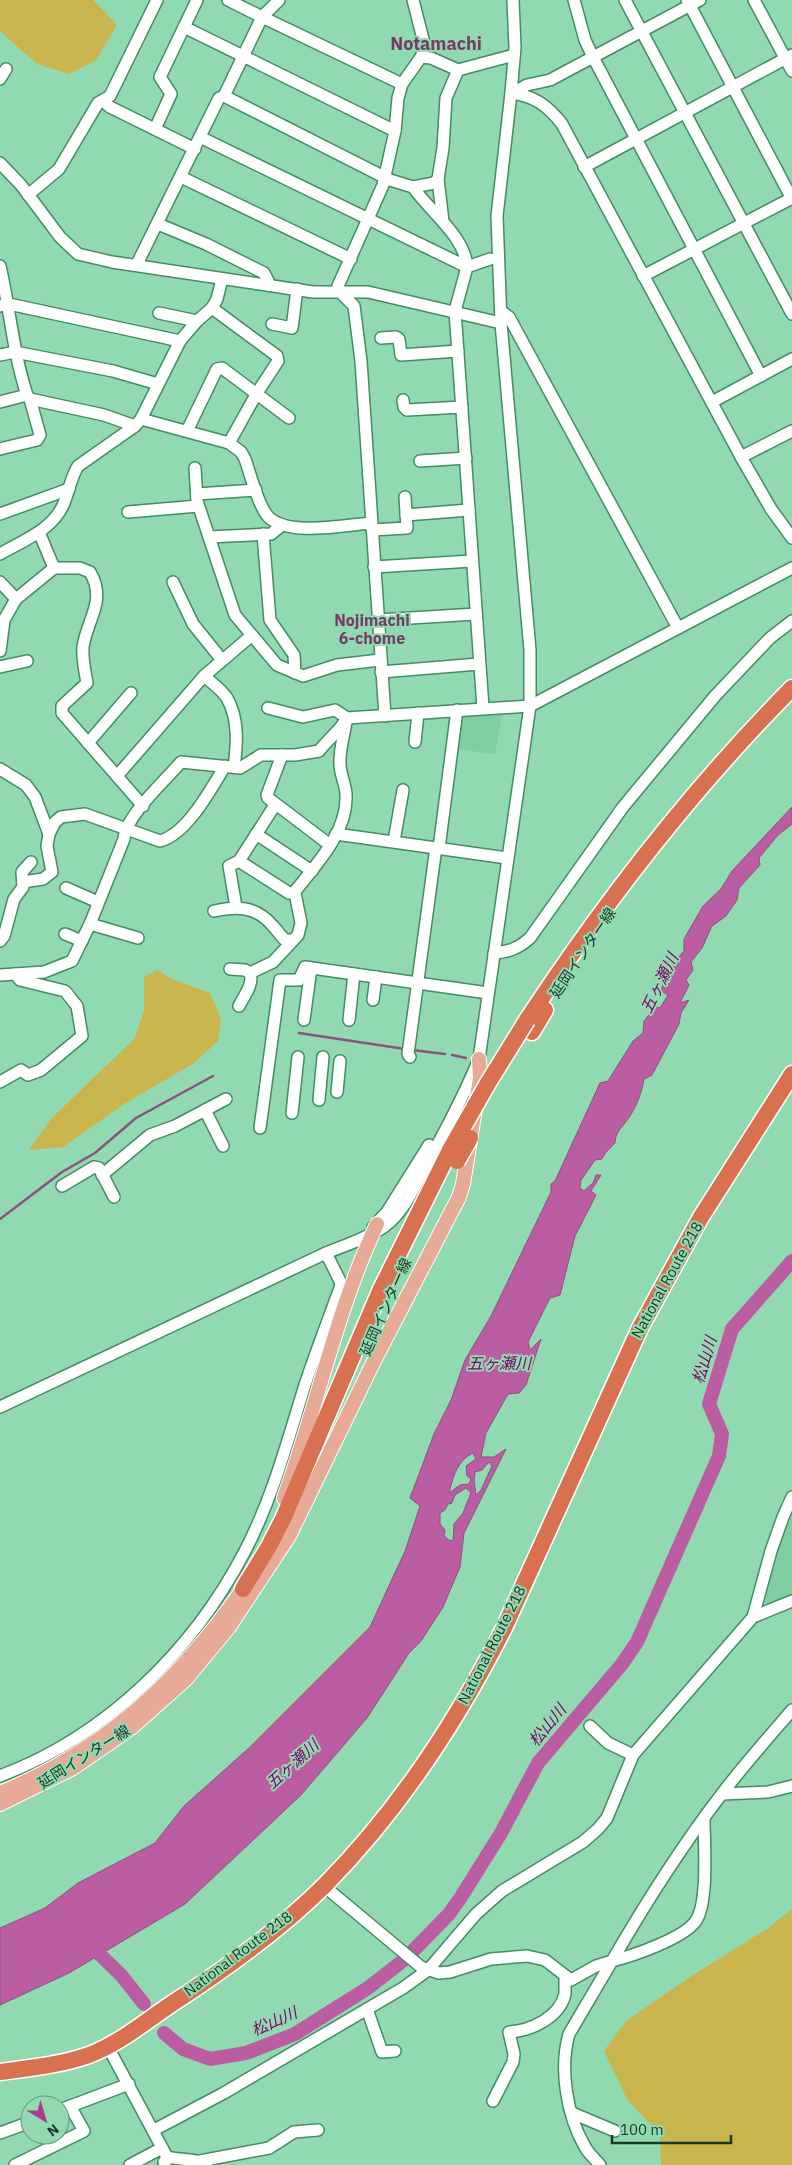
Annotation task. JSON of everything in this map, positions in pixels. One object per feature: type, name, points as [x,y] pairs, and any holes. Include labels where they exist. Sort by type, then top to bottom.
[{"type":"highway","name":"延岡インター線","points":[[278,1552],[315,1471],[384,1308],[488,1083],[529,1026],[560,969],[625,882],[664,832],[792,688]]},
{"type":"highway","name":"National Route 218","points":[[0,2072],[67,2061],[108,2047],[257,1943],[324,1886],[362,1846],[404,1791],[451,1724],[482,1672],[504,1628],[610,1388],[640,1328],[701,1217],[792,1074]]},
{"type":"highway","name":"延岡インター線","points":[[243,1589],[283,1519],[373,1307],[410,1228],[453,1156]]},
{"type":"main road","points":[[278,1552],[289,1536],[309,1498],[371,1367],[459,1197],[464,1184],[480,1078],[479,1059]]},
{"type":"main road","points":[[243,1589],[268,1536],[298,1461],[355,1274],[375,1229]]},
{"type":"main road","name":"延岡インター線","points":[[0,1804],[73,1768],[132,1728],[161,1703],[214,1647],[248,1600],[278,1552]]},
{"type":"main road","name":"延岡インター線","points":[[0,1793],[70,1758],[98,1740],[140,1708],[200,1648],[243,1589]]},
{"type":"street","points":[[28,195],[59,169],[98,103],[110,96],[157,0]]},
{"type":"street","points":[[155,129],[170,94],[160,77],[198,0]]},
{"type":"street","points":[[228,0],[402,84]]},
{"type":"street","points":[[137,264],[219,98],[224,96],[262,17],[279,0]]},
{"type":"street","points":[[385,716],[360,361],[354,306],[341,293],[338,286],[369,218],[385,177],[395,131],[398,98],[402,84],[421,57],[424,46],[413,0]]},
{"type":"street","points":[[0,1407],[386,1225],[397,1214],[412,1191],[455,1112],[479,1059],[530,706],[530,650],[501,317],[497,216],[514,55],[513,0]]},
{"type":"street","points":[[574,0],[585,40],[593,57],[761,376]]},
{"type":"street","points":[[625,0],[792,314]]},
{"type":"street","points":[[754,0],[789,57],[792,71]]},
{"type":"street","points":[[511,93],[527,85],[550,80],[692,2],[733,87],[792,198],[643,276]]},
{"type":"street","points":[[184,27],[395,131]]},
{"type":"street","points":[[421,57],[431,58],[458,70],[514,55]]},
{"type":"street","points":[[584,167],[789,57]]},
{"type":"street","points":[[443,222],[438,179],[443,148],[446,98],[458,70]]},
{"type":"street","points":[[511,93],[532,98],[544,104],[562,124],[741,457],[771,509],[792,538]]},
{"type":"street","points":[[224,96],[385,177],[413,187],[457,240],[466,259],[466,267],[455,312],[483,708]]},
{"type":"street","points":[[104,101],[110,107],[195,149]]},
{"type":"street","points":[[200,137],[466,267],[490,259]]},
{"type":"street","points":[[1,165],[28,195],[60,237],[78,254],[112,262],[137,264],[222,279],[297,289],[341,293],[368,292],[455,312],[509,317],[678,628]]},
{"type":"street","points":[[181,177],[350,259]]},
{"type":"street","points":[[413,187],[434,183],[438,179]]},
{"type":"street","points":[[158,224],[206,244],[264,273],[270,285]]},
{"type":"street","points":[[0,266],[4,305],[15,352],[40,435],[37,440],[0,449]]},
{"type":"street","points":[[0,554],[51,523],[59,514],[74,472],[78,466],[138,422],[180,341],[212,308],[217,299],[222,279]]},
{"type":"street","points":[[272,324],[292,328],[297,289]]},
{"type":"street","points":[[4,305],[180,341]]},
{"type":"street","points":[[212,308],[277,356],[278,361],[256,393],[229,443]]},
{"type":"street","points":[[159,313],[197,322]]},
{"type":"street","points":[[381,338],[396,337],[399,339],[399,353],[401,355],[458,351]]},
{"type":"street","points":[[0,355],[15,352],[113,371],[158,384]]},
{"type":"street","points":[[712,402],[792,359]]},
{"type":"street","points":[[187,431],[217,370],[222,368],[289,418]]},
{"type":"street","points":[[0,402],[28,397],[104,415],[187,431],[229,443],[241,452],[246,459],[265,513],[272,520],[282,525],[300,528],[407,528],[405,497]]},
{"type":"street","points":[[403,400],[404,407],[407,410],[462,407]]},
{"type":"street","points":[[741,457],[792,431]]},
{"type":"street","points":[[420,461],[466,458]]},
{"type":"street","points":[[194,468],[198,500],[235,615],[277,665],[303,676],[337,665],[480,664]]},
{"type":"street","points":[[0,514],[69,489]]},
{"type":"street","points":[[128,512],[256,490]]},
{"type":"street","points":[[406,515],[469,510]]},
{"type":"street","points":[[209,537],[271,534],[282,525]]},
{"type":"street","points":[[39,532],[54,568]]},
{"type":"street","points":[[263,534],[270,620],[294,655],[295,673]]},
{"type":"street","points":[[374,567],[472,560]]},
{"type":"street","points":[[0,650],[4,620],[16,599],[54,568],[80,568],[90,572],[98,591],[83,646],[87,683],[86,686],[62,706],[62,713],[143,806]]},
{"type":"street","points":[[268,708],[303,716],[335,710],[347,718],[530,706],[792,568]]},
{"type":"street","points":[[0,582],[16,599]]},
{"type":"street","points":[[173,582],[193,624],[222,660]]},
{"type":"street","points":[[378,620],[476,614]]},
{"type":"street","points":[[494,953],[508,952],[521,946],[530,938],[623,807],[715,696],[770,638],[792,621]]},
{"type":"street","points":[[117,776],[204,676],[251,636]]},
{"type":"street","points":[[0,666],[27,661]]},
{"type":"street","points":[[23,882],[43,879],[52,872],[47,846],[49,834],[55,822],[62,817],[85,814],[125,830],[160,841],[181,827],[204,801],[230,767],[238,740],[227,697],[204,676]]},
{"type":"street","points":[[88,743],[131,693]]},
{"type":"street","points":[[410,1057],[408,1054],[457,710]]},
{"type":"street","points":[[415,742],[418,713]]},
{"type":"street","points":[[0,976],[44,972],[66,965],[72,961],[90,924],[124,840],[125,830],[181,762],[240,768],[261,755],[307,754],[319,751],[342,727],[347,718]]},
{"type":"street","points":[[295,894],[330,845],[344,814],[346,795],[340,764],[347,718]]},
{"type":"street","points":[[282,755],[267,795],[275,805],[330,845]]},
{"type":"street","points":[[0,769],[26,785],[36,797],[49,834]]},
{"type":"street","points":[[394,841],[403,790]]},
{"type":"street","points":[[236,907],[229,866],[239,861],[275,805]]},
{"type":"street","points":[[256,834],[312,871]]},
{"type":"street","points":[[336,834],[507,858]]},
{"type":"street","points":[[239,861],[289,893],[295,894]]},
{"type":"street","points":[[0,941],[4,936],[14,900],[22,888],[22,872],[32,862]]},
{"type":"street","points":[[66,888],[98,902]]},
{"type":"street","points":[[239,1006],[250,983],[250,973],[252,970],[273,962],[294,940],[301,929],[302,923],[295,894]]},
{"type":"street","points":[[214,911],[236,907],[255,912],[264,916],[285,940],[294,940]]},
{"type":"street","points":[[90,924],[138,938]]},
{"type":"street","points":[[65,934],[82,941]]},
{"type":"street","points":[[260,1128],[280,980],[273,962]]},
{"type":"street","points":[[280,980],[299,980],[305,967],[488,993]]},
{"type":"street","points":[[304,1020],[311,968]]},
{"type":"street","points":[[230,969],[244,970],[250,973]]},
{"type":"street","points":[[0,1082],[21,1070],[28,1075],[41,1070],[82,1036],[77,1006],[64,991],[20,980],[15,974]]},
{"type":"street","points":[[349,1020],[354,974]]},
{"type":"street","points":[[373,1000],[376,977]]},
{"type":"street","points":[[292,1113],[298,1057]]},
{"type":"street","points":[[319,1100],[323,1058]]},
{"type":"street","points":[[337,1092],[340,1062]]},
{"type":"street","points":[[102,1175],[150,1135],[175,1126],[226,1099]]},
{"type":"street","points":[[205,1110],[223,1146]]},
{"type":"street","points":[[62,1186],[94,1167],[99,1168],[114,1197]]},
{"type":"street","points":[[0,1776],[61,1747],[132,1696],[194,1631],[225,1586],[246,1550],[277,1477],[305,1387],[340,1288],[341,1283],[326,1253]]},
{"type":"street","points":[[754,1617],[771,1550],[792,1497]]},
{"type":"street","points":[[154,2130],[224,2093],[403,1988],[425,1968],[476,1914],[502,1891],[583,1842],[607,1818],[633,1755],[754,1617],[792,1601]]},
{"type":"street","points":[[600,2165],[586,2149],[567,2098],[565,2075],[568,2034],[637,1917],[704,1818],[792,1710]]},
{"type":"street","points":[[590,1726],[608,1743],[633,1755]]},
{"type":"street","points":[[722,1794],[768,1792],[792,1786]]},
{"type":"street","points":[[324,1886],[425,1968],[439,1973],[450,1972],[491,1959],[526,1956],[545,1960],[565,1978],[570,1980],[596,1966],[628,1957],[658,1945],[686,1930],[696,1922],[702,1905],[705,1866],[704,1818]]},
{"type":"street","points":[[493,2101],[513,2062],[514,2054],[509,2032],[525,2029],[545,2020],[556,2012],[564,1995],[565,1978]]},
{"type":"street","points":[[367,2010],[382,2052],[395,2051]]},
{"type":"street","points":[[108,2047],[154,2130],[164,2157]]},
{"type":"street","points":[[70,2106],[129,2084]]},
{"type":"street","points":[[572,2113],[615,2131]]},
{"type":"street","points":[[70,2114],[84,2131],[70,2138]]},
{"type":"street","points":[[0,2133],[20,2126]]},
{"type":"street","points":[[130,2165],[164,2157],[205,2163],[269,2148],[294,2132],[318,2130]]},
{"type":"street","points":[[16,2165],[56,2145]]},
{"type":"shaded area","points":[[0,0],[93,0],[117,25],[96,60],[69,74],[37,64],[0,31]]},
{"type":"shaded area","points":[[503,711],[495,754],[457,749],[460,715]]},
{"type":"shaded area","points":[[157,970],[172,979],[210,993],[221,1019],[218,1041],[194,1063],[124,1104],[63,1147],[29,1150],[51,1119],[135,1038],[144,1011],[144,977]]},
{"type":"shaded area","points":[[792,1515],[792,1596],[767,1605],[761,1600],[778,1548]]},
{"type":"shaded area","points":[[792,1909],[792,2165],[661,2165],[660,2134],[628,2101],[604,2051],[626,2021],[693,1975],[767,1929]]},
{"type":"water","name":"五ヶ瀬川","points":[[792,807],[792,824],[778,835],[759,858],[760,865],[739,888],[737,900],[726,916],[712,926],[702,948],[691,962],[693,970],[686,980],[689,985],[680,1003],[689,1000],[681,1013],[679,1024],[652,1075],[644,1079],[637,1103],[618,1132],[615,1143],[602,1159],[595,1160],[581,1180],[580,1188],[584,1191],[593,1183],[596,1175],[601,1175],[591,1191],[596,1195],[575,1236],[560,1295],[550,1298],[528,1342],[530,1350],[541,1339],[526,1385],[519,1393],[508,1394],[486,1433],[481,1457],[494,1457],[506,1449],[464,1533],[460,1567],[443,1607],[421,1641],[409,1653],[367,1718],[301,1795],[185,1904],[69,1973],[0,2005],[0,1928],[45,1908],[78,1883],[155,1843],[184,1806],[249,1748],[370,1627],[405,1551],[420,1506],[410,1498],[434,1434],[451,1400],[465,1360],[491,1316],[551,1192],[551,1184],[555,1181],[600,1083],[608,1081],[633,1041],[643,1033],[644,1021],[655,1007],[660,1008],[668,995],[661,991],[668,969],[684,951],[684,939],[703,906],[721,889],[732,871]],"holes":[[[473,1453],[476,1459],[466,1466],[467,1476],[471,1479],[469,1484],[460,1485],[449,1493],[459,1465]],[[489,1462],[492,1466],[481,1490],[476,1495],[475,1472],[482,1470]],[[466,1488],[471,1493],[463,1513],[454,1524],[453,1541],[444,1536],[445,1530],[440,1524],[440,1513],[445,1510],[448,1504],[452,1503],[455,1495]]]},
{"type":"waterway","points":[[299,1033],[405,1049]]},
{"type":"waterway","points":[[412,1050],[445,1054]]},
{"type":"waterway","points":[[452,1055],[466,1058]]},
{"type":"waterway","points":[[0,1219],[62,1172],[95,1153],[136,1118],[213,1076]]},
{"type":"waterway","name":"松山川","points":[[164,2033],[183,2049],[210,2059],[246,2053],[295,2034],[368,1988],[405,1959],[449,1914],[501,1833],[538,1763],[622,1664],[637,1642],[719,1456],[722,1434],[709,1404],[732,1329],[792,1261]]},
{"type":"waterway","name":"松山川","points":[[87,1942],[121,1975],[144,2004]]},
{"type":"district","name":"Notamachi","points":[[436,44]]},
{"type":"district","name":"Nojimachi 6-chome","points":[[372,629]]}]
